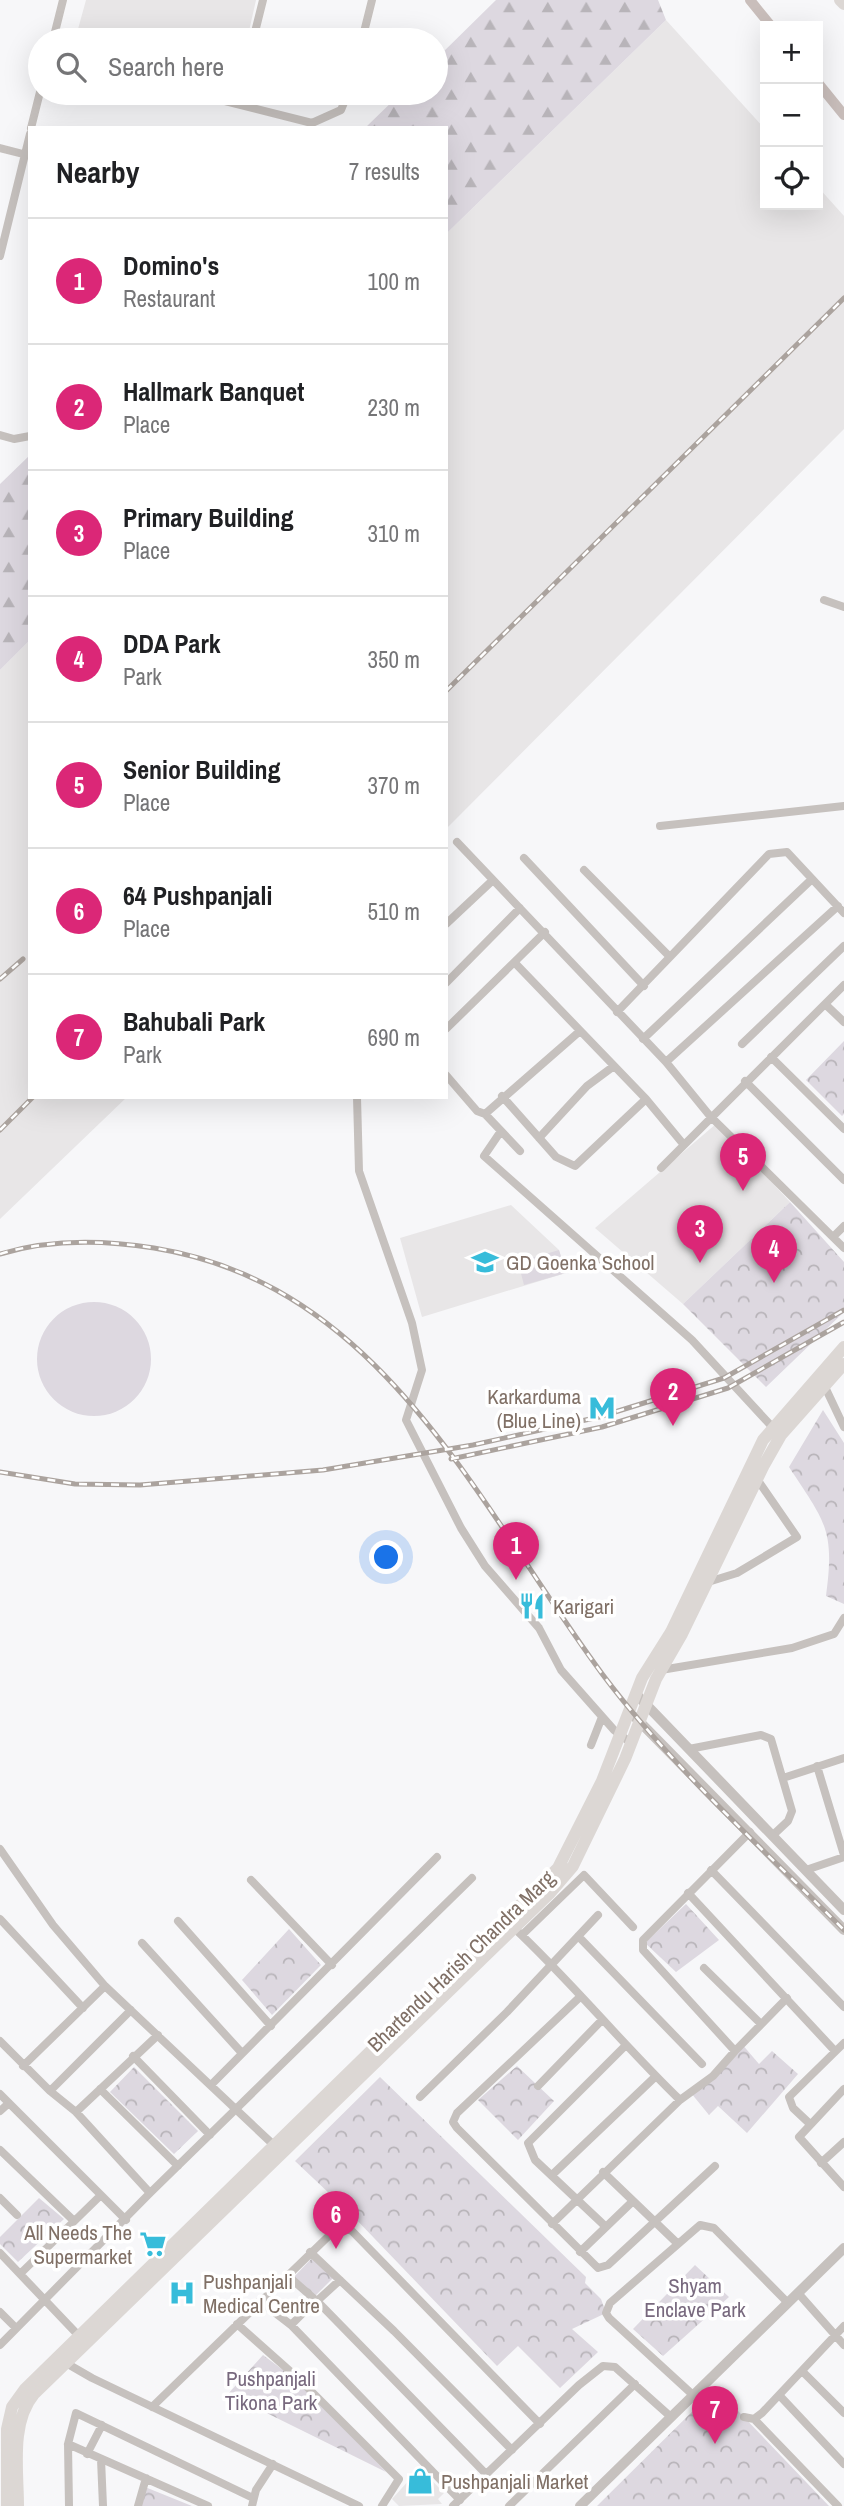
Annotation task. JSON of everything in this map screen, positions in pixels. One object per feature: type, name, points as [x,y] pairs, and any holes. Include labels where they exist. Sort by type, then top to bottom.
[{"type":"main road","name":"Bhartendu Harish Chandra Marg","points":[[625,1739],[629,1711],[636,1694],[671,1632],[744,1476],[844,1347]]},
{"type":"main road","name":"Bhartendu Harish Chandra Marg","points":[[7,2506],[7,2429],[12,2407],[25,2389],[513,1927],[558,1868],[625,1739],[640,1721],[661,1670],[758,1479],[777,1432],[825,1387],[844,1364]]},
{"type":"main road","name":"Bhartendu Harish Chandra Marg","points":[[18,2506],[8,2492],[23,2407],[278,2149]]},
{"type":"street","points":[[56,28],[63,0]]},
{"type":"street","points":[[256,28],[263,0]]},
{"type":"street","points":[[365,28],[372,0]]},
{"type":"street","points":[[32,126],[37,105]]},
{"type":"street","points":[[242,105],[316,123],[341,110],[343,105]]},
{"type":"street","points":[[0,148],[27,155],[0,256]]},
{"type":"street","points":[[0,435],[15,439],[28,436]]},
{"type":"street","points":[[824,600],[844,607]]},
{"type":"street","points":[[660,826],[844,806]]},
{"type":"street","points":[[457,842],[666,1062],[710,1115],[844,1248]]},
{"type":"street","points":[[617,1012],[769,854],[787,852],[841,909],[666,1062]]},
{"type":"street","points":[[524,858],[643,986]]},
{"type":"street","points":[[584,870],[670,957]]},
{"type":"street","points":[[643,1039],[812,879]]},
{"type":"street","points":[[448,922],[493,880]]},
{"type":"street","points":[[448,981],[520,908]]},
{"type":"street","points":[[448,1027],[545,932]]},
{"type":"street","points":[[743,1044],[844,946]]},
{"type":"street","points":[[515,962],[646,1099],[684,1144]]},
{"type":"street","points":[[661,1168],[710,1115],[844,985]]},
{"type":"street","points":[[825,1004],[844,1022]]},
{"type":"street","points":[[485,1114],[502,1096],[580,1031]]},
{"type":"street","points":[[771,1057],[844,1129]]},
{"type":"street","points":[[539,1138],[587,1087],[614,1066]]},
{"type":"street","points":[[448,1077],[477,1111],[485,1114],[520,1151]]},
{"type":"street","points":[[745,1081],[844,1180]]},
{"type":"street","points":[[502,1096],[556,1157],[575,1166],[646,1099]]},
{"type":"street","points":[[356,1099],[359,1171],[412,1323],[422,1370],[406,1420],[460,1528],[485,1566],[539,1628],[561,1670],[625,1739]]},
{"type":"street","points":[[501,1131],[484,1156],[692,1340],[777,1432]]},
{"type":"street","points":[[834,1236],[844,1226]]},
{"type":"street","points":[[825,1387],[844,1427]]},
{"type":"street","points":[[707,1582],[737,1573],[797,1537],[758,1479]]},
{"type":"street","points":[[661,1670],[792,1648],[834,1634],[844,1618]]},
{"type":"street","points":[[636,1694],[844,1910]]},
{"type":"street","points":[[629,1711],[844,1930]]},
{"type":"street","points":[[590,1745],[603,1717]]},
{"type":"street","points":[[689,1749],[765,1735],[771,1739],[791,1817],[772,1836]]},
{"type":"street","points":[[783,1778],[844,1758]]},
{"type":"street","points":[[806,1870],[844,1856],[817,1766]]},
{"type":"street","points":[[735,2050],[643,1950],[643,1940],[750,1832]]},
{"type":"street","points":[[0,1849],[53,1925],[105,1986],[278,2149]]},
{"type":"street","points":[[211,2085],[436,1857]]},
{"type":"street","points":[[711,1870],[844,2007]]},
{"type":"street","points":[[633,1927],[584,1875],[513,1927],[553,1963],[625,2046],[680,2100]]},
{"type":"street","points":[[0,2345],[150,2193],[472,1878]]},
{"type":"street","points":[[251,1880],[332,1965]]},
{"type":"street","points":[[688,1894],[835,2051]]},
{"type":"street","points":[[420,2097],[598,1915]]},
{"type":"street","points":[[0,1919],[83,2008]]},
{"type":"street","points":[[178,1921],[271,2026]]},
{"type":"street","points":[[578,1936],[702,2064]]},
{"type":"street","points":[[142,1943],[241,2052]]},
{"type":"street","points":[[704,1968],[761,2024]]},
{"type":"street","points":[[23,2066],[105,1986]]},
{"type":"street","points":[[581,1996],[457,2113],[453,2123],[593,2265],[604,2268],[656,2224],[715,2166]]},
{"type":"street","points":[[552,2224],[680,2100],[713,2076],[787,1998]]},
{"type":"street","points":[[50,2091],[131,2010]]},
{"type":"street","points":[[538,2085],[602,2020]]},
{"type":"street","points":[[76,2112],[158,2035]]},
{"type":"street","points":[[0,2041],[23,2066],[76,2112],[150,2193]]},
{"type":"street","points":[[810,2124],[793,2108],[789,2097],[844,2043]]},
{"type":"street","points":[[605,2227],[531,2155],[530,2139],[625,2046]]},
{"type":"street","points":[[133,2056],[210,2135]]},
{"type":"street","points":[[552,2175],[656,2076]]},
{"type":"street","points":[[100,2090],[178,2166]]},
{"type":"street","points":[[844,2090],[801,2133],[800,2140],[844,2187]]},
{"type":"street","points":[[0,2094],[126,2220]]},
{"type":"street","points":[[0,2111],[9,2102]]},
{"type":"street","points":[[821,2163],[844,2142]]},
{"type":"street","points":[[1,2152],[74,2221]]},
{"type":"street","points":[[603,2172],[677,2243]]},
{"type":"street","points":[[21,2273],[101,2195]]},
{"type":"street","points":[[0,2198],[17,2216]]},
{"type":"street","points":[[580,2252],[634,2201]]},
{"type":"street","points":[[693,2395],[606,2313],[610,2303],[700,2224],[714,2228],[788,2303]]},
{"type":"street","points":[[152,2407],[335,2227],[343,2226],[352,2231],[540,2424]]},
{"type":"street","points":[[580,2506],[844,2248]]},
{"type":"street","points":[[310,2252],[512,2450]]},
{"type":"street","points":[[0,2253],[79,2336]]},
{"type":"street","points":[[287,2275],[316,2301],[487,2475]]},
{"type":"street","points":[[291,2325],[340,2280]]},
{"type":"street","points":[[798,2293],[844,2345]]},
{"type":"street","points":[[260,2301],[291,2325],[457,2503],[603,2366],[615,2367],[671,2417]]},
{"type":"street","points":[[0,2312],[16,2328]]},
{"type":"street","points":[[237,2323],[300,2380],[399,2479],[382,2506]]},
{"type":"street","points":[[754,2418],[780,2396],[844,2326]]},
{"type":"street","points":[[66,2363],[359,2506]]},
{"type":"street","points":[[803,2372],[844,2413]]},
{"type":"street","points":[[509,2506],[635,2384]]},
{"type":"street","points":[[780,2396],[844,2464]]},
{"type":"street","points":[[69,2506],[68,2444],[76,2413],[253,2502],[273,2464]]},
{"type":"street","points":[[744,2417],[754,2418],[838,2506]]},
{"type":"street","points":[[87,2454],[102,2424]]},
{"type":"street","points":[[68,2444],[208,2506]]},
{"type":"street","points":[[102,2459],[103,2506]]},
{"type":"street","points":[[138,2506],[146,2478]]},
{"type":"shaded area","points":[[86,0],[256,0],[250,28],[78,28]]},
{"type":"shaded area","points":[[666,20],[760,123],[760,210],[823,210],[823,193],[844,216],[844,429],[448,827],[448,232]]},
{"type":"shaded area","points":[[28,642],[28,1099],[125,1099],[0,1219],[0,670]]},
{"type":"shaded area","points":[[717,1123],[790,1202],[683,1304],[595,1228]]},
{"type":"shaded area","name":"GD Goenka School","points":[[511,1205],[559,1250],[566,1273],[422,1317],[400,1238]]},
{"type":"shaded area","name":"Pushpanjali Market","points":[[420,2468],[444,2493],[438,2499],[442,2504],[399,2506],[392,2499]]},
{"type":"green space","points":[[496,0],[658,0],[666,20],[448,232],[448,126],[367,126],[389,105],[448,105],[448,47]]},
{"type":"green space","points":[[28,457],[28,642],[0,670],[0,484]]},
{"type":"green space","points":[[844,1041],[844,1114],[842,1116],[806,1080]]},
{"type":"green space","points":[[790,1202],[844,1262],[844,1312],[766,1387],[683,1304]]},
{"type":"green space","points":[[559,1250],[566,1273],[524,1285],[518,1262]]},
{"type":"green space","points":[[94,1302],[116,1306],[134,1319],[147,1337],[151,1359],[147,1381],[134,1399],[116,1412],[94,1416],[72,1412],[54,1399],[41,1381],[37,1359],[41,1337],[54,1319],[72,1306]]},
{"type":"green space","points":[[823,1410],[844,1443],[844,1604],[826,1596],[828,1540],[819,1514],[789,1467]]},
{"type":"green space","points":[[686,1904],[719,1940],[676,1972],[645,1943]]},
{"type":"green space","points":[[289,1929],[321,1965],[272,2015],[242,1980]]},
{"type":"green space","points":[[741,2043],[759,2064],[772,2051],[798,2074],[747,2133],[718,2106],[709,2115],[691,2093]]},
{"type":"green space","points":[[517,2066],[554,2101],[518,2140],[478,2100]]},
{"type":"green space","points":[[134,2067],[198,2131],[174,2154],[110,2092]]},
{"type":"green space","points":[[380,2077],[586,2277],[585,2283],[601,2299],[606,2313],[572,2329],[598,2352],[560,2388],[518,2346],[497,2366],[350,2213],[295,2161]]},
{"type":"green space","points":[[39,2198],[64,2219],[18,2262],[0,2244],[0,2237]]},
{"type":"green space","points":[[313,2257],[334,2277],[314,2297],[293,2278]]},
{"type":"green space","name":"Shyam Enclave Park","points":[[695,2265],[729,2297],[663,2356],[633,2329]]},
{"type":"green space","name":"Pushpanjali Tikona Park","points":[[263,2355],[303,2385],[386,2472],[228,2394]]},
{"type":"green space","points":[[716,2388],[829,2506],[597,2506]]},
{"type":"green space","points":[[145,2487],[192,2506],[140,2506]]},
{"type":"waterway","points":[[750,0],[767,21]]},
{"type":"waterway","points":[[819,84],[844,115]]},
{"type":"railway","points":[[448,689],[844,298]]},
{"type":"railway","points":[[0,979],[23,959]]},
{"type":"railway","points":[[0,1130],[31,1099]]},
{"type":"railway","points":[[0,1254],[57,1243],[116,1243],[154,1248],[234,1270],[304,1307],[364,1355],[418,1413],[467,1476],[603,1675],[630,1709],[688,1775],[844,1930]]},
{"type":"railway","points":[[0,1472],[75,1484],[140,1485],[323,1470],[473,1445],[599,1417],[724,1378],[844,1310]]},
{"type":"railway","points":[[451,1459],[602,1427],[728,1388],[844,1322]]},
{"type":"place","name":"Senior Building","points":[[743,1191]]},
{"type":"place","name":"GD Goenka School","points":[[485,1262]]},
{"type":"place","name":"Primary Building","points":[[700,1263]]},
{"type":"place","name":"DDA Park","points":[[774,1283]]},
{"type":"place","name":"Karkarduma (Blue Line)","points":[[602,1408]]},
{"type":"place","name":"Hallmark Banquet","points":[[673,1426]]},
{"type":"place","name":"Domino's","points":[[516,1580]]},
{"type":"place","name":"Karigari","points":[[532,1606]]},
{"type":"place","name":"All Needs The Supermarket","points":[[153,2244]]},
{"type":"place","name":"64 Pushpanjali","points":[[336,2249]]},
{"type":"place","name":"Pushpanjali Medical Centre","points":[[182,2293]]},
{"type":"place","name":"Bahubali Park","points":[[715,2444]]},
{"type":"place","name":"Pushpanjali Market","points":[[420,2481]]}]
